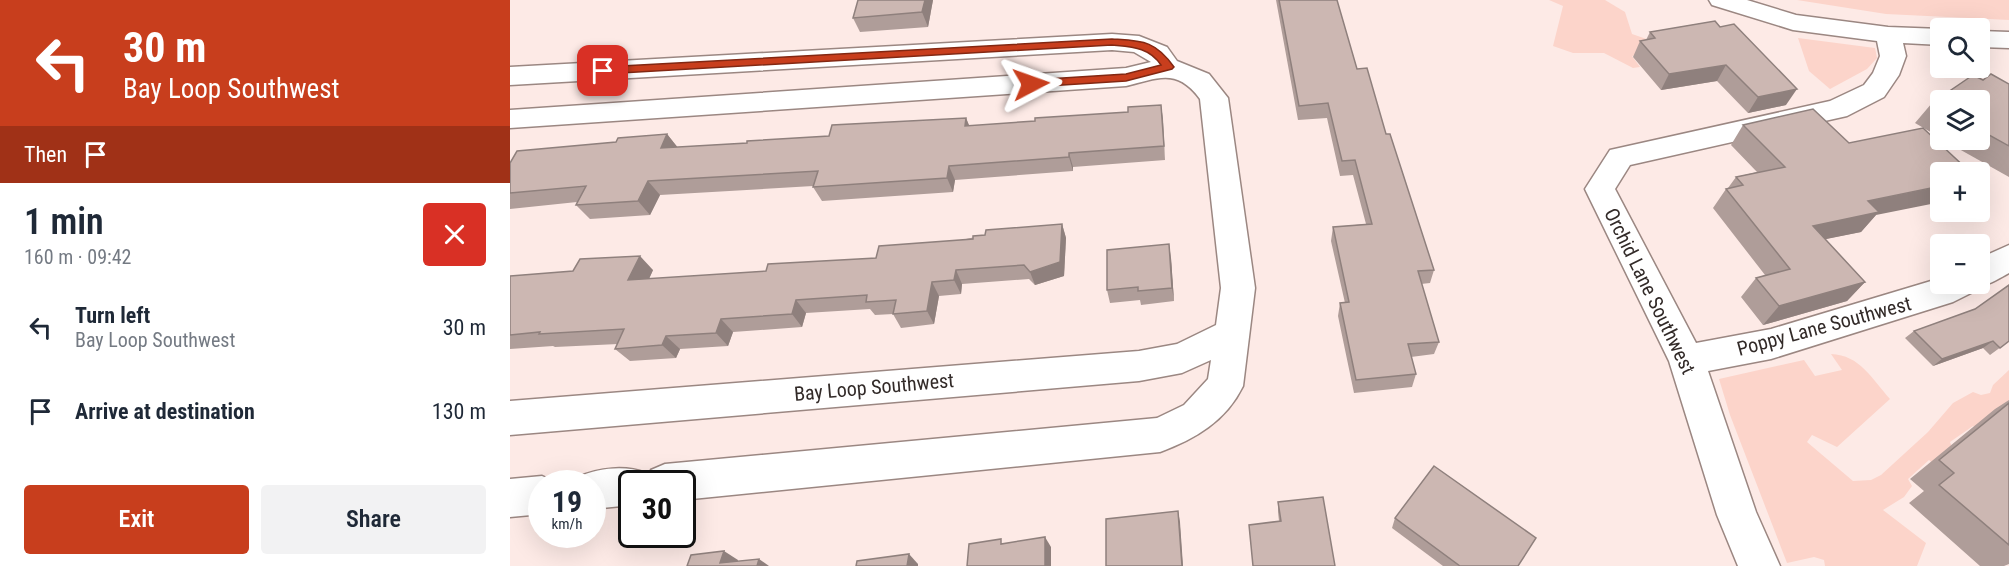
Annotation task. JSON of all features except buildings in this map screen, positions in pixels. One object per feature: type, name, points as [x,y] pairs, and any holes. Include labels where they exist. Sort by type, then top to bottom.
[{"type":"street","points":[[1720,0],[1793,22],[1888,35],[1930,37]]},
{"type":"street","name":"Orchid Lane Southwest","points":[[1759,566],[1737,515],[1687,360],[1600,189],[1620,157],[1837,109],[1874,91],[1886,75],[1893,56],[1888,35]]},
{"type":"street","points":[[1990,39],[2009,40]]},
{"type":"street","points":[[510,76],[1112,42],[1139,44],[1158,53],[1168,67],[1200,80],[1214,98],[1238,288],[1225,386],[1197,417],[1160,435],[696,480]]},
{"type":"street","points":[[510,119],[1126,77],[1168,67]]},
{"type":"street","points":[[1990,268],[2009,258]]},
{"type":"street","name":"Poppy Lane Southwest","points":[[1687,360],[1771,344],[1938,294]]},
{"type":"street","name":"Bay Loop Southwest","points":[[510,418],[1139,366],[1182,358],[1232,333]]},
{"type":"street","points":[[510,498],[528,496]]},
{"type":"shaded area","points":[[1549,0],[1605,0],[1625,12],[1632,34],[1661,44],[1646,54],[1632,56],[1640,67],[1633,68],[1604,53],[1573,53],[1553,46],[1563,6]]},
{"type":"shaded area","points":[[1797,0],[2009,0],[2009,20],[1886,14]]},
{"type":"shaded area","points":[[1798,38],[1875,48],[1877,58],[1867,69],[1830,89],[1809,71]]},
{"type":"shaded area","points":[[1831,354],[1841,355],[1858,363],[1890,399],[1837,447],[1812,435],[1807,442],[1853,481],[1871,480],[1881,475],[1928,432],[1953,403],[1973,392],[1981,395],[1990,393],[1993,385],[2009,370],[2009,435],[1985,435],[1973,426],[1950,442],[1952,447],[1942,471],[1929,460],[1908,479],[1912,486],[1904,497],[1883,510],[1926,543],[1917,566],[1825,566],[1824,560],[1814,557],[1787,563],[1730,415],[1719,379],[1804,360],[1815,376],[1842,370]]},
{"type":"route","points":[[603,71],[1112,42],[1139,44],[1158,53],[1168,67],[1126,77],[1031,84]]}]
